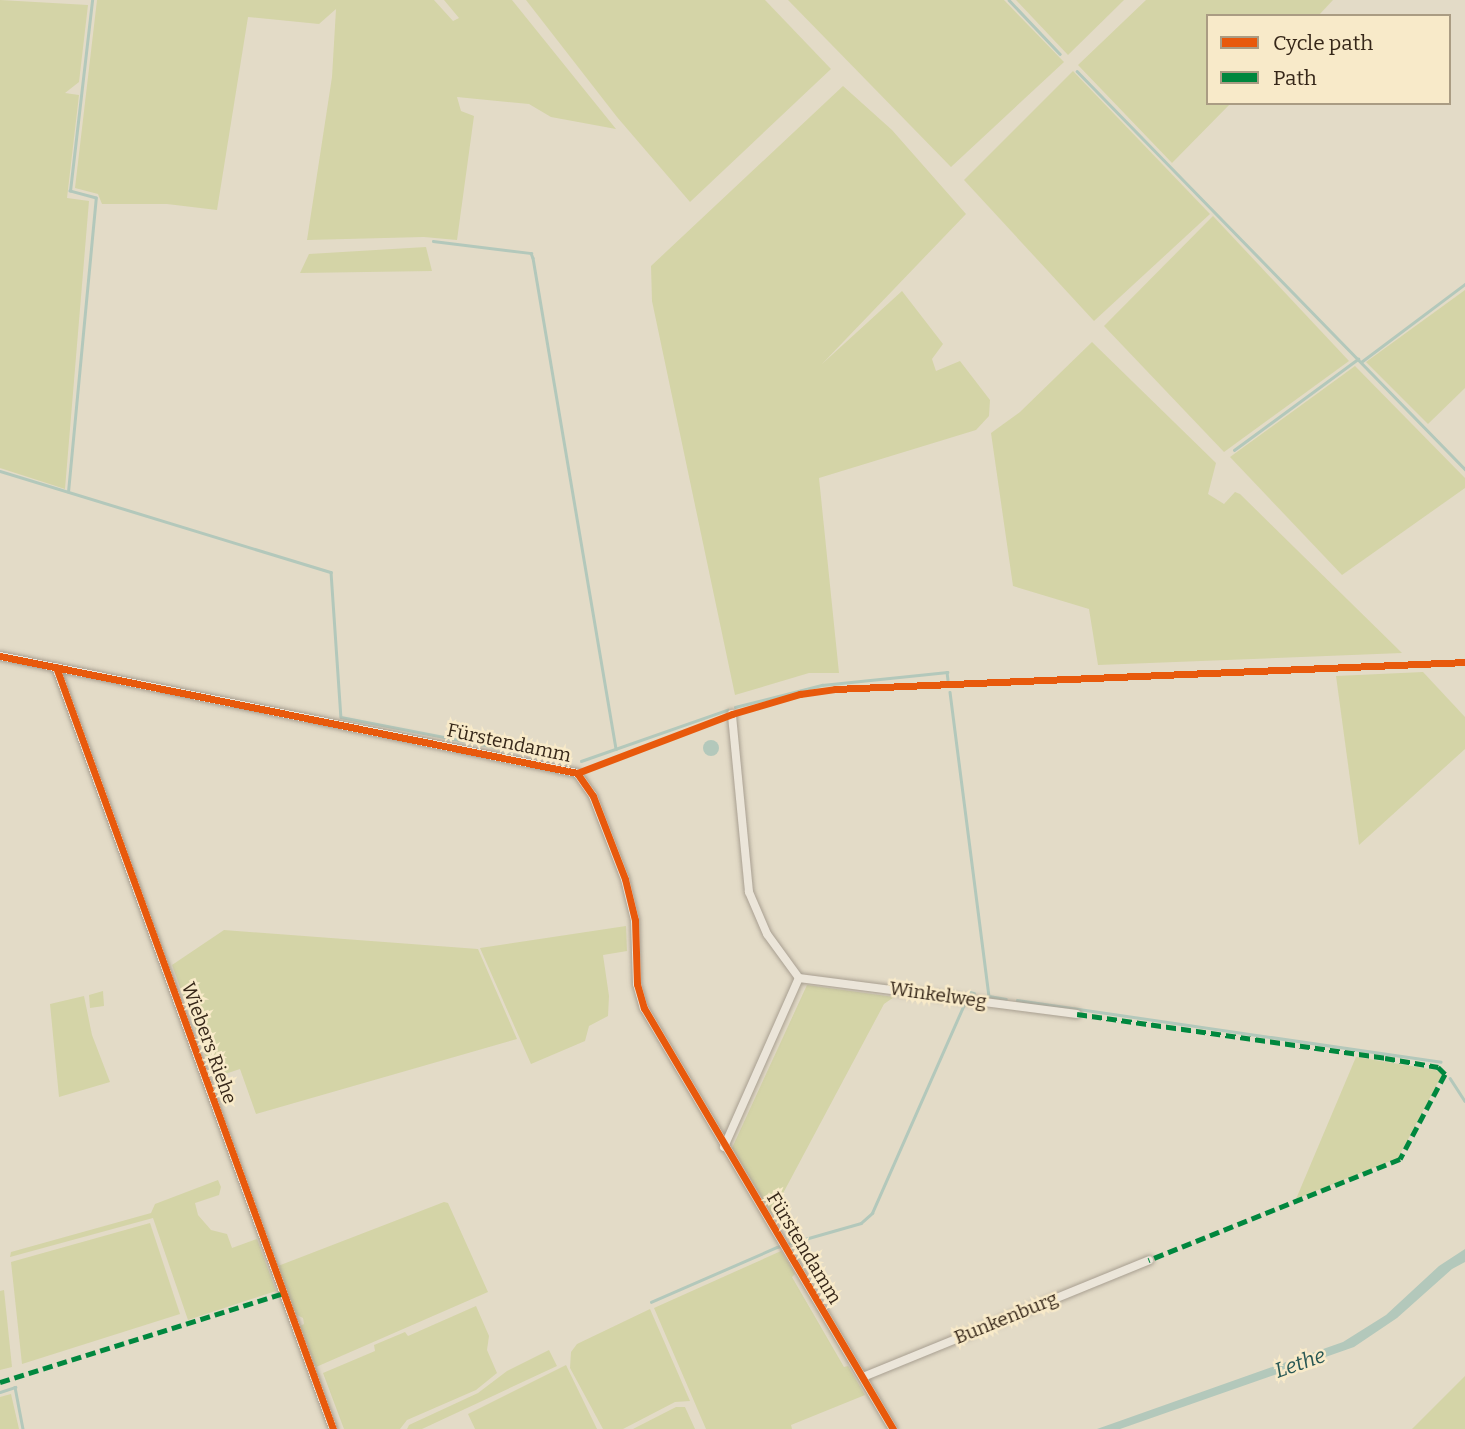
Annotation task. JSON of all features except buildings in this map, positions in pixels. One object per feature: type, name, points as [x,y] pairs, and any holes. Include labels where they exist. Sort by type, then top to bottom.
[{"type":"street","name":"Fürstendamm","points":[[0,656],[577,773],[593,796],[625,879],[635,920],[637,984],[644,1008],[893,1429]]},
{"type":"street","name":"Wiebers Riehe","points":[[56,667],[333,1429]]},
{"type":"street","points":[[724,1147],[799,978],[767,934],[748,892],[732,714]]},
{"type":"street","name":"Winkelweg","points":[[799,978],[1077,1014]]},
{"type":"street","name":"Bunkenburg","points":[[863,1377],[1149,1260]]},
{"type":"green space","points":[[0,0],[88,5],[79,82],[65,93],[79,95],[67,198],[89,201],[65,489],[0,468]]},
{"type":"green space","points":[[97,0],[434,0],[453,21],[459,18],[444,0],[512,0],[616,129],[551,117],[529,104],[457,97],[461,111],[474,116],[457,240],[424,237],[307,240],[332,77],[336,9],[319,24],[248,17],[217,210],[167,204],[102,204],[98,194],[75,188]]},
{"type":"green space","points":[[526,0],[765,0],[831,69],[690,202],[617,117]]},
{"type":"green space","points":[[788,0],[1004,0],[1064,62],[951,167]]},
{"type":"green space","points":[[1016,0],[1124,0],[1068,55]]},
{"type":"green space","points":[[1146,0],[1333,0],[1320,14],[1206,14],[1206,105],[1229,105],[1172,163],[1078,65]]},
{"type":"green space","points":[[1073,71],[1210,214],[1094,321],[964,180]]},
{"type":"green space","points":[[843,86],[892,130],[966,214],[822,364],[902,291],[943,344],[932,359],[936,371],[960,361],[990,400],[989,416],[976,430],[819,478],[839,673],[809,673],[735,695],[652,301],[651,266]]},
{"type":"green space","points":[[1213,216],[1349,361],[1224,452],[1104,326]]},
{"type":"green space","points":[[426,247],[432,271],[300,273],[309,254]]},
{"type":"green space","points":[[1465,290],[1465,388],[1428,424],[1366,362]]},
{"type":"green space","points":[[1092,342],[1216,463],[1208,494],[1224,504],[1235,492],[1240,494],[1402,653],[1098,665],[1089,609],[1013,586],[991,433],[1020,412]]},
{"type":"green space","points":[[1355,366],[1465,478],[1465,488],[1342,575],[1230,457]]},
{"type":"green space","points":[[1423,672],[1465,717],[1465,749],[1359,845],[1336,676]]},
{"type":"green space","points":[[626,926],[627,951],[603,955],[609,996],[608,1016],[589,1026],[585,1041],[531,1064],[480,948]]},
{"type":"green space","points":[[224,930],[478,949],[517,1039],[256,1114],[240,1069],[213,1078],[172,965]]},
{"type":"green space","points":[[807,985],[894,997],[884,1004],[772,1214],[732,1148]]},
{"type":"green space","points":[[103,991],[104,1006],[90,1008],[89,995]]},
{"type":"green space","points":[[84,996],[92,1035],[110,1082],[59,1097],[50,1004]]},
{"type":"green space","points":[[1356,1057],[1436,1070],[1442,1075],[1398,1158],[1296,1199]]},
{"type":"green space","points":[[218,1180],[221,1187],[219,1195],[195,1203],[198,1215],[211,1230],[227,1234],[232,1248],[257,1239],[276,1291],[188,1320],[153,1218],[10,1257],[11,1252],[151,1213],[155,1204]]},
{"type":"green space","points":[[444,1202],[448,1203],[488,1292],[316,1367],[300,1326],[304,1324],[303,1318],[295,1314],[278,1266]]},
{"type":"green space","points":[[150,1223],[180,1314],[22,1364],[11,1262]]},
{"type":"green space","points":[[781,1251],[795,1274],[792,1277],[844,1367],[848,1366],[865,1395],[791,1425],[792,1429],[706,1429],[654,1308]]},
{"type":"green space","points":[[4,1290],[12,1367],[0,1370],[0,1291]]},
{"type":"green space","points":[[476,1306],[489,1336],[487,1350],[497,1373],[476,1390],[407,1420],[400,1429],[344,1429],[323,1373],[375,1351],[374,1345],[405,1332],[408,1336]]},
{"type":"green space","points":[[650,1309],[690,1401],[675,1402],[623,1429],[603,1429],[570,1368],[571,1352],[577,1344]]},
{"type":"green space","points":[[549,1350],[557,1366],[422,1429],[407,1429],[409,1425],[478,1393],[507,1371]]},
{"type":"green space","points":[[566,1365],[597,1429],[475,1429],[468,1414]]},
{"type":"green space","points":[[1465,1376],[1465,1429],[1412,1429]]},
{"type":"green space","points":[[11,1394],[19,1429],[0,1429],[0,1397]]},
{"type":"green space","points":[[676,1407],[685,1407],[695,1429],[633,1429]]},
{"type":"water","points":[[708,740],[714,740],[719,748],[717,754],[708,756],[703,751],[703,745]]},
{"type":"water","name":"Lethe","points":[[1465,1249],[1465,1262],[1452,1269],[1397,1318],[1354,1347],[1120,1429],[1097,1429],[1343,1342],[1386,1315],[1439,1266]]},
{"type":"waterway","points":[[68,492],[96,198],[70,191],[92,0]]},
{"type":"waterway","points":[[1009,0],[1060,54]]},
{"type":"waterway","points":[[1077,71],[1465,469]]},
{"type":"waterway","points":[[433,241],[531,253],[533,258],[616,749]]},
{"type":"waterway","points":[[1361,362],[1465,284]]},
{"type":"waterway","points":[[1234,450],[1358,359]]},
{"type":"waterway","points":[[0,471],[331,572],[341,717],[567,761]]},
{"type":"waterway","points":[[735,707],[822,685],[947,672],[948,680]]},
{"type":"waterway","points":[[950,692],[989,996],[1006,999]]},
{"type":"waterway","points":[[581,761],[727,710]]},
{"type":"waterway","points":[[970,992],[974,993]]},
{"type":"waterway","points":[[1017,1000],[1440,1062]]},
{"type":"waterway","points":[[651,1302],[777,1247],[861,1223],[872,1213],[964,1004]]},
{"type":"waterway","points":[[1450,1078],[1465,1101]]},
{"type":"waterway","points":[[0,1392],[15,1387],[23,1429]]},
{"type":"marked path","points":[[1077,1014],[1385,1058],[1438,1067],[1445,1074],[1400,1159],[1149,1260]]},
{"type":"marked path","points":[[0,1382],[284,1293]]},
{"type":"cycle path","points":[[0,656],[577,773],[593,796],[625,879],[635,920],[637,984],[644,1008],[893,1429]]},
{"type":"cycle path","points":[[577,773],[732,714],[800,694],[835,689],[1465,662]]},
{"type":"cycle path","points":[[56,667],[333,1429]]}]
